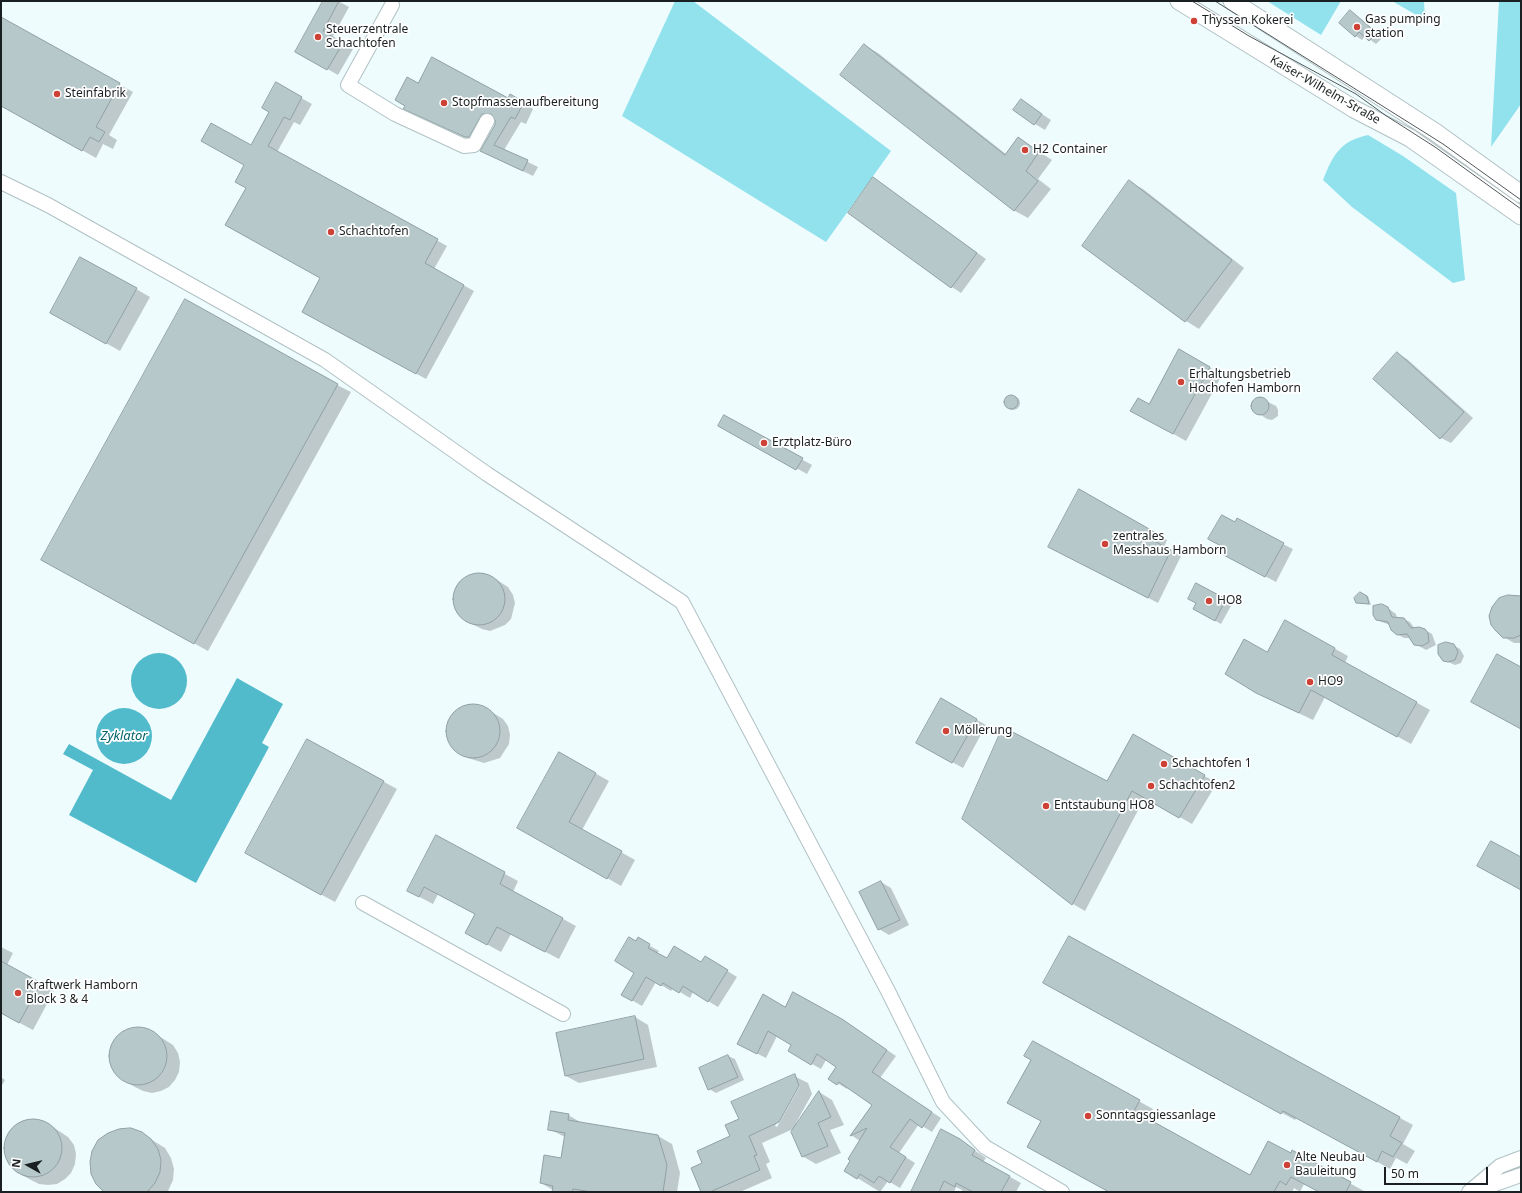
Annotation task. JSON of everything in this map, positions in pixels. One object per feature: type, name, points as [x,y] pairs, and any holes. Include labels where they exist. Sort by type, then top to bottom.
[{"type":"main road","name":"Kaiser-Wilhelm-Straße","points":[[1179,1],[1347,105],[1410,138],[1472,180],[1521,216]]},
{"type":"main road","name":"Kaiser-Wilhelm-Straße","points":[[1232,1],[1435,132],[1521,194]]},
{"type":"street","points":[[392,5],[348,85],[395,114],[464,146],[474,145],[487,122]]},
{"type":"street","points":[[1,182],[48,205],[325,360],[487,474],[682,602],[888,991],[943,1102],[985,1147],[1062,1192]]},
{"type":"street","points":[[363,903],[563,1014]]},
{"type":"street","points":[[1470,1192],[1500,1166],[1521,1158]]},
{"type":"street","points":[[1470,1192],[1521,1175]]},
{"type":"shaded area","points":[[675,1],[693,1],[891,151],[826,242],[622,116]]},
{"type":"shaded area","points":[[1267,1],[1341,1],[1321,35]]},
{"type":"shaded area","points":[[1392,1],[1424,1],[1425,20]]},
{"type":"shaded area","points":[[1499,1],[1521,1],[1521,104],[1491,147]]},
{"type":"shaded area","points":[[1368,135],[1403,156],[1456,193],[1465,280],[1453,283],[1352,207],[1323,180],[1334,156],[1344,145]]},
{"type":"water","name":"Zyklator","points":[[153,653],[165,653],[175,657],[183,665],[187,675],[187,687],[183,697],[175,705],[165,709],[153,709],[143,705],[135,697],[131,687],[131,675],[135,665],[143,657]]},
{"type":"water","points":[[237,678],[283,704],[262,743],[269,747],[196,883],[69,815],[93,770],[63,754],[69,744],[171,800]]},
{"type":"water","name":"Zyklator","points":[[118,708],[130,708],[140,712],[148,720],[152,730],[152,742],[148,752],[140,760],[130,764],[118,764],[108,760],[100,752],[96,742],[96,730],[100,720],[108,712]]},
{"type":"building","name":"Steuerzentrale Schachtofen","points":[[323,1],[339,1],[323,31],[343,43],[327,70],[295,52]]},
{"type":"building","name":"Gas pumping station","points":[[1350,10],[1377,33],[1369,41],[1359,32],[1355,37],[1339,23]]},
{"type":"building","name":"Steinfabrik","points":[[1,17],[120,83],[96,127],[105,132],[99,142],[90,137],[82,151],[1,106]]},
{"type":"building","points":[[864,44],[1005,155],[1018,137],[1039,152],[1026,171],[1038,181],[1014,211],[840,75]]},
{"type":"building","name":"Stopfmassenaufbereitung","points":[[432,57],[508,98],[510,94],[524,102],[515,119],[511,117],[494,145],[528,160],[523,171],[480,151],[495,125],[495,120],[491,114],[482,114],[469,137],[465,137],[403,109],[405,106],[395,100],[407,77],[418,83]]},
{"type":"building","name":"Schachtofen","points":[[276,82],[302,97],[290,120],[284,117],[268,146],[438,239],[425,263],[464,285],[416,374],[302,312],[320,278],[225,225],[246,188],[235,182],[244,165],[201,141],[211,123],[251,145],[269,112],[262,108]]},
{"type":"building","points":[[1021,99],[1042,114],[1034,125],[1013,110]]},
{"type":"building","points":[[873,177],[977,253],[951,288],[848,213]]},
{"type":"building","points":[[1129,180],[1232,260],[1185,322],[1082,246]]},
{"type":"building","points":[[80,257],[137,288],[106,344],[50,313]]},
{"type":"building","points":[[185,299],[338,384],[194,644],[41,560]]},
{"type":"building","name":"Erhaltungsbetrieb Hochofen Hamborn","points":[[1179,349],[1210,367],[1173,434],[1130,411],[1138,398],[1149,404]]},
{"type":"building","points":[[1397,352],[1464,412],[1440,439],[1373,379]]},
{"type":"building","points":[[1008,395],[1014,395],[1018,399],[1018,405],[1014,409],[1008,409],[1004,405],[1004,399]]},
{"type":"building","points":[[1260,397],[1264,398],[1268,402],[1268,410],[1264,414],[1260,415],[1256,414],[1252,410],[1251,406],[1252,402],[1256,398]]},
{"type":"building","name":"Erztplatz-Büro","points":[[724,415],[803,458],[796,470],[718,426]]},
{"type":"building","name":"zentrales Messhaus Hamborn","points":[[1079,489],[1158,534],[1154,541],[1171,550],[1148,598],[1048,547]]},
{"type":"building","points":[[1222,515],[1235,522],[1237,518],[1284,543],[1265,577],[1218,552],[1221,546],[1208,539]]},
{"type":"building","points":[[474,573],[484,573],[498,580],[505,594],[505,604],[498,618],[484,625],[474,625],[464,621],[457,614],[453,604],[453,594],[457,584],[464,577]]},
{"type":"building","name":"HO8","points":[[1196,583],[1226,599],[1215,621],[1193,609],[1196,603],[1188,599]]},
{"type":"building","points":[[1360,592],[1367,596],[1369,604],[1356,603],[1354,598]]},
{"type":"building","points":[[1508,595],[1521,596],[1521,635],[1514,638],[1503,638],[1491,625],[1489,616],[1492,607],[1499,598]]},
{"type":"building","points":[[1382,604],[1388,607],[1392,617],[1404,618],[1411,628],[1419,627],[1425,629],[1428,633],[1429,642],[1422,646],[1414,645],[1407,634],[1397,635],[1391,630],[1388,622],[1376,620],[1373,615],[1373,606]]},
{"type":"building","name":"HO9","points":[[1285,620],[1335,648],[1332,655],[1417,702],[1397,737],[1311,690],[1299,713],[1256,693],[1225,674],[1244,639],[1267,652]]},
{"type":"building","points":[[1446,642],[1454,644],[1458,652],[1455,660],[1448,662],[1443,661],[1438,654],[1438,645]]},
{"type":"building","points":[[1497,654],[1521,667],[1521,729],[1471,702]]},
{"type":"building","name":"Möllerung","points":[[941,698],[977,719],[952,763],[916,743]]},
{"type":"building","points":[[468,704],[478,704],[488,708],[496,716],[500,726],[500,736],[496,746],[488,754],[478,758],[468,758],[458,754],[450,746],[446,736],[446,726],[450,716],[458,708]]},
{"type":"building","name":"Entstaubung HO8","points":[[1003,727],[1107,781],[1133,734],[1205,775],[1179,818],[1132,791],[1072,905],[962,819]]},
{"type":"building","points":[[307,739],[384,781],[321,895],[245,853]]},
{"type":"building","points":[[559,752],[596,773],[569,822],[622,851],[607,879],[517,828]]},
{"type":"building","points":[[436,835],[505,872],[500,884],[563,918],[545,952],[497,927],[487,945],[465,933],[475,914],[424,887],[419,897],[407,891]]},
{"type":"building","points":[[1491,841],[1521,857],[1521,890],[1477,866]]},
{"type":"building","points":[[881,881],[900,920],[878,930],[859,892]]},
{"type":"building","points":[[1069,936],[1400,1117],[1390,1136],[1402,1143],[1393,1157],[1382,1151],[1377,1162],[1283,1111],[1281,1114],[1043,983]]},
{"type":"building","points":[[629,937],[636,941],[638,937],[650,944],[648,948],[667,958],[674,946],[701,962],[705,956],[728,970],[708,1002],[683,986],[679,993],[663,983],[661,986],[646,977],[632,1001],[621,995],[634,973],[615,961]]},
{"type":"building","name":"Kraftwerk Hamborn Block 3 & 4","points":[[1,961],[41,983],[19,1023],[1,1013]]},
{"type":"building","points":[[793,992],[842,1019],[887,1050],[872,1072],[932,1112],[922,1128],[910,1119],[890,1147],[906,1157],[890,1183],[879,1176],[874,1183],[860,1174],[857,1179],[844,1171],[850,1161],[848,1159],[867,1128],[850,1136],[872,1105],[839,1082],[837,1085],[828,1079],[836,1067],[817,1054],[811,1065],[788,1051],[791,1045],[768,1031],[757,1054],[737,1044],[763,994],[785,1007]]},
{"type":"building","points":[[635,1016],[644,1059],[565,1076],[556,1033]]},
{"type":"building","points":[[132,1027],[144,1027],[159,1035],[167,1050],[167,1062],[159,1077],[144,1085],[132,1085],[117,1077],[109,1062],[109,1050],[117,1035]]},
{"type":"building","name":"Sonntagsgiessanlage","points":[[1033,1041],[1140,1100],[1134,1111],[1250,1175],[1268,1141],[1291,1153],[1292,1150],[1351,1182],[1346,1192],[1319,1192],[1291,1177],[1286,1185],[1280,1181],[1274,1192],[1109,1192],[1027,1147],[1041,1121],[1007,1103],[1031,1060],[1024,1056]]},
{"type":"building","points":[[728,1055],[738,1077],[708,1090],[699,1068]]},
{"type":"building","points":[[795,1074],[799,1086],[779,1122],[749,1136],[757,1155],[754,1156],[760,1170],[710,1192],[701,1192],[691,1168],[702,1163],[697,1151],[730,1136],[725,1125],[739,1119],[731,1102]]},
{"type":"building","points":[[819,1091],[831,1117],[818,1123],[828,1146],[802,1157],[791,1132]]},
{"type":"building","points":[[551,1111],[569,1114],[568,1120],[658,1135],[667,1165],[663,1192],[592,1192],[573,1189],[572,1192],[552,1192],[553,1186],[540,1183],[544,1155],[561,1158],[565,1133],[548,1130]]},
{"type":"building","points":[[27,1119],[39,1119],[54,1127],[62,1142],[62,1154],[54,1169],[39,1177],[27,1177],[12,1169],[4,1154],[4,1142],[12,1127]]},
{"type":"building","points":[[131,1128],[142,1132],[151,1139],[158,1149],[161,1160],[160,1172],[155,1183],[147,1192],[104,1192],[96,1184],[91,1174],[90,1162],[92,1151],[98,1140],[108,1133],[119,1129]]},
{"type":"building","points":[[941,1129],[960,1139],[975,1150],[972,1155],[1010,1176],[1001,1192],[973,1192],[956,1183],[955,1187],[944,1181],[939,1192],[911,1192]]},
{"type":"tram line","points":[[1192,1],[1249,36],[1356,94],[1385,115],[1435,147],[1521,209]]},
{"type":"tram line","points":[[1215,1],[1443,144],[1521,200]]},
{"type":"place","name":"Thyssen Kokerei","points":[[1194,21]]},
{"type":"place","name":"Gas pumping station","points":[[1357,27]]},
{"type":"place","name":"Steuerzentrale Schachtofen","points":[[318,37]]},
{"type":"place","name":"Steinfabrik","points":[[57,94]]},
{"type":"place","name":"Stopfmassenaufbereitung","points":[[444,103]]},
{"type":"place","name":"H2 Container","points":[[1025,150]]},
{"type":"place","name":"Schachtofen","points":[[331,232]]},
{"type":"place","name":"Erhaltungsbetrieb Hochofen Hamborn","points":[[1181,382]]},
{"type":"place","name":"Erztplatz-Büro","points":[[764,443]]},
{"type":"place","name":"zentrales Messhaus Hamborn","points":[[1105,544]]},
{"type":"place","name":"HO8","points":[[1209,601]]},
{"type":"place","name":"HO9","points":[[1310,682]]},
{"type":"place","name":"Möllerung","points":[[946,731]]},
{"type":"place","name":"Schachtofen 1","points":[[1164,764]]},
{"type":"place","name":"Schachtofen2","points":[[1151,786]]},
{"type":"place","name":"Entstaubung HO8","points":[[1046,806]]},
{"type":"place","name":"Kraftwerk Hamborn Block 3 & 4","points":[[18,993]]},
{"type":"place","name":"Sonntagsgiessanlage","points":[[1088,1116]]},
{"type":"place","name":"Alte Neubau Bauleitung","points":[[1287,1165]]}]
